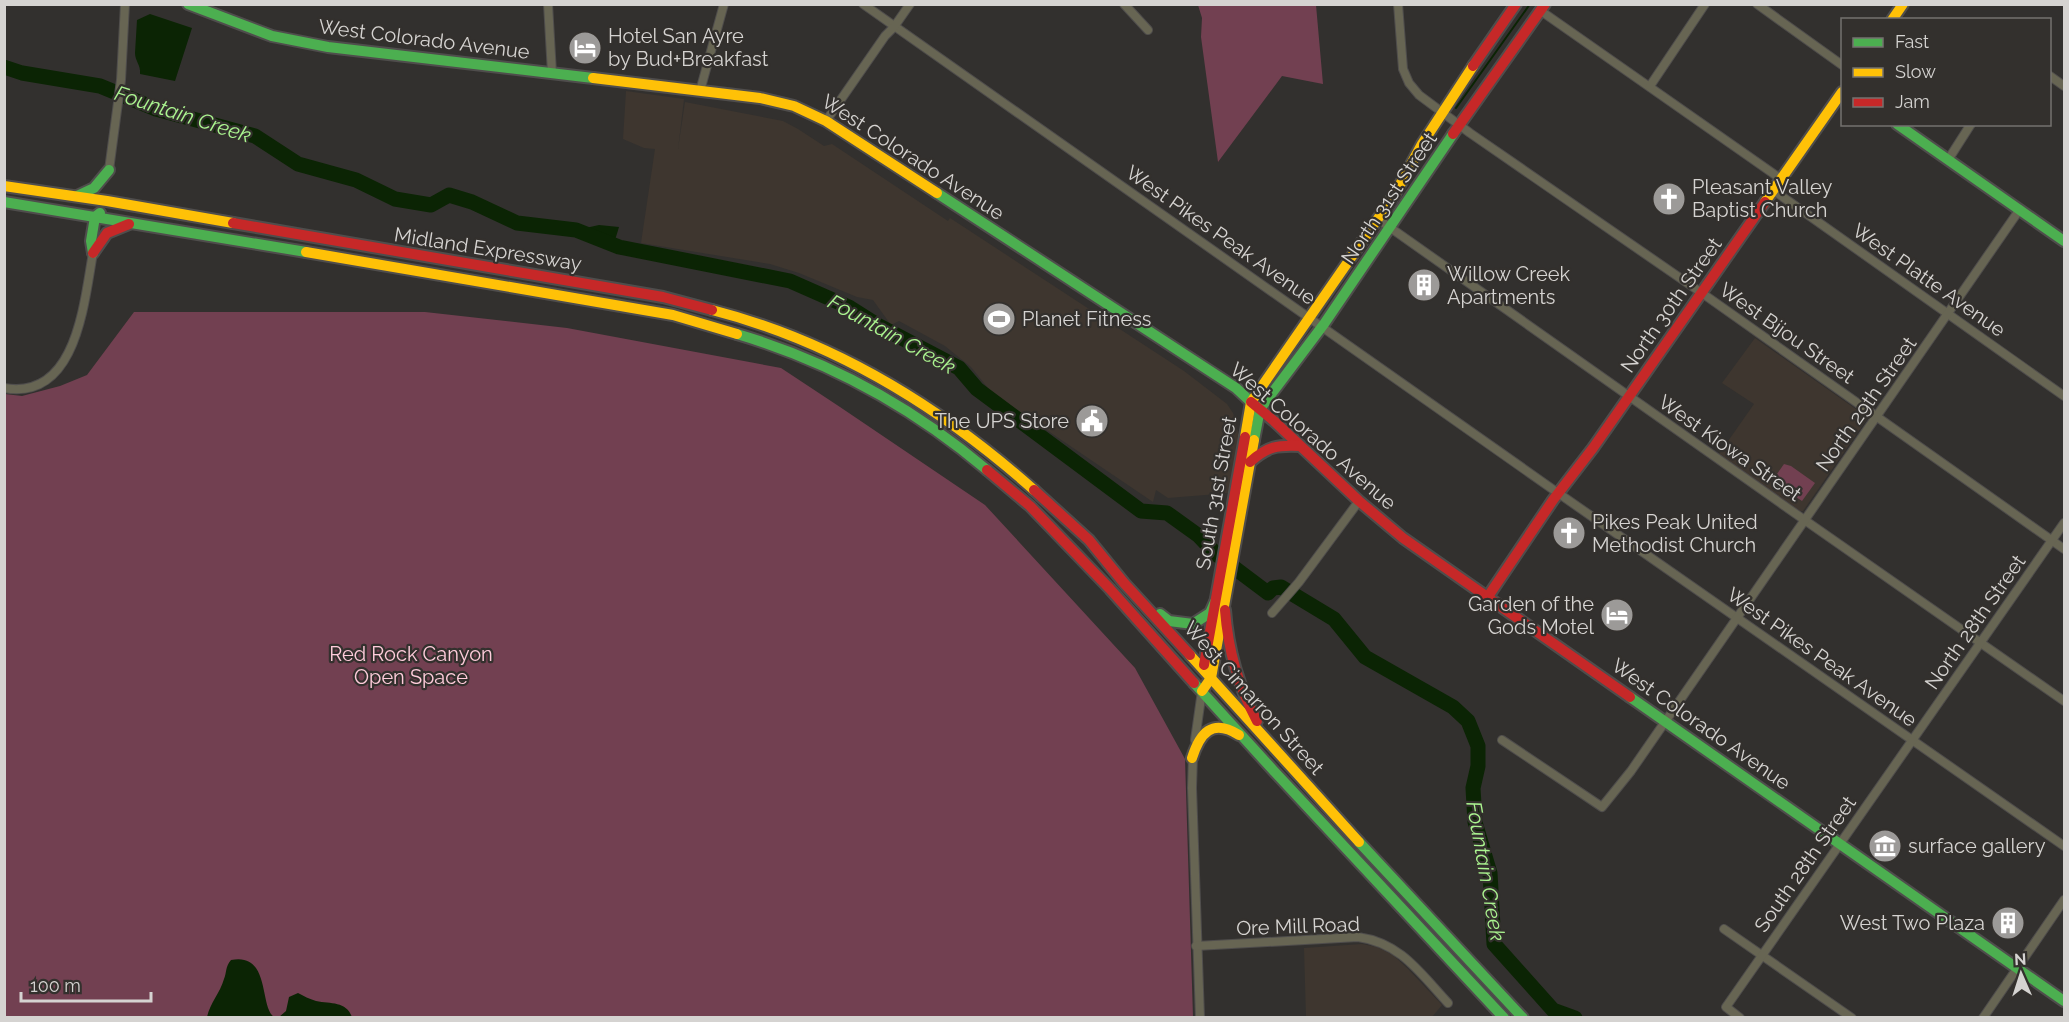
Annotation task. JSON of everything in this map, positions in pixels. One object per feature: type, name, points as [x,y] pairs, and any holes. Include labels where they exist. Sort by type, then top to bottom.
[{"type":"main road","name":"West Colorado Avenue","points":[[188,4],[258,32],[292,41],[776,101],[804,109],[826,121],[1236,388],[1359,501],[1403,538],[1666,720],[2064,1001]]},
{"type":"main road","name":"North 31st Street","points":[[1310,318],[1395,194],[1409,165],[1441,111],[1516,4]]},
{"type":"main road","points":[[1893,18],[1903,4]]},
{"type":"main road","name":"North 31st Street","points":[[1260,409],[1322,326],[1459,125],[1543,8]]},
{"type":"main road","name":"North 30th Street","points":[[1487,598],[1841,93]]},
{"type":"main road","points":[[1900,126],[2064,240]]},
{"type":"main road","points":[[71,197],[94,189],[109,170]]},
{"type":"main road","points":[[63,212],[86,209],[107,201],[109,170]]},
{"type":"main road","name":"Midland Expressway","points":[[4,186],[107,201],[131,207],[612,287],[692,304],[749,320],[837,355],[899,388],[944,417]]},
{"type":"main road","name":"Midland Expressway","points":[[4,202],[624,306],[699,322],[761,341],[824,366],[892,402],[935,430]]},
{"type":"main road","points":[[93,253],[91,241],[94,217],[110,210],[131,207]]},
{"type":"main road","points":[[93,253],[108,231],[130,223]]},
{"type":"main road","name":"South 31st Street","points":[[1202,691],[1225,610],[1225,580],[1251,402],[1260,386],[1310,318]]},
{"type":"main road","name":"South 31st Street","points":[[1231,544],[1260,409]]},
{"type":"main road","name":"West Cimarron Street","points":[[944,417],[977,440],[1025,480],[1089,540],[1111,568],[1207,674],[1484,978],[1523,1017]]},
{"type":"main road","name":"West Cimarron Street","points":[[935,430],[986,467],[1030,506],[1504,1017]]},
{"type":"main road","points":[[1250,462],[1264,449],[1277,445],[1300,446]]},
{"type":"main road","points":[[1111,568],[1169,621],[1180,624],[1192,624],[1210,613],[1218,595]]},
{"type":"main road","name":"South 31st Street","points":[[1207,674],[1218,595],[1225,580]]},
{"type":"main road","points":[[1225,610],[1233,667],[1247,701],[1273,746]]},
{"type":"main road","points":[[1192,758],[1199,739],[1208,729],[1219,727],[1227,729],[1249,742]]},
{"type":"street","points":[[109,170],[121,80],[126,4]]},
{"type":"street","points":[[548,4],[552,73]]},
{"type":"street","points":[[700,91],[724,4]]},
{"type":"street","name":"West Pikes Peak Avenue","points":[[863,4],[1322,326],[1557,497],[1737,617],[2064,846]]},
{"type":"street","points":[[826,121],[910,4]]},
{"type":"street","points":[[1124,4],[1148,30]]},
{"type":"street","name":"West Bijou Street","points":[[1398,4],[1403,69],[1419,95],[2064,549]]},
{"type":"street","points":[[1650,86],[1705,4]]},
{"type":"street","points":[[1757,4],[1841,64]]},
{"type":"street","points":[[1543,8],[1781,179]]},
{"type":"street","points":[[2051,77],[2064,86]]},
{"type":"street","points":[[1948,160],[1970,126]]},
{"type":"street","name":"West Platte Avenue","points":[[1773,190],[2064,396]]},
{"type":"street","name":"North 29th Street","points":[[1502,740],[1602,807],[1632,771],[2020,209]]},
{"type":"street","name":"West Kiowa Street","points":[[1378,219],[1804,520],[2064,700]]},
{"type":"street","points":[[4,388],[29,388],[47,381],[60,369],[73,342],[83,307],[93,253]]},
{"type":"street","points":[[1272,613],[1298,583],[1359,501]]},
{"type":"street","name":"North 28th Street","points":[[1912,740],[2064,523]]},
{"type":"street","name":"South 31st Street","points":[[1200,1017],[1196,946],[1192,758],[1202,691]]},
{"type":"street","name":"South 28th Street","points":[[1740,1017],[1726,1007],[1912,740]]},
{"type":"street","points":[[1983,1017],[2064,900]]},
{"type":"street","points":[[1724,929],[1852,1017]]},
{"type":"street","name":"Ore Mill Road","points":[[1196,946],[1358,937],[1370,939],[1396,950],[1448,1003]]},
{"type":"shaded area","points":[[150,14],[192,28],[175,81],[140,74],[135,53],[137,20]]},
{"type":"shaded area","points":[[626,91],[684,99],[678,149],[685,102],[783,121],[824,146],[832,144],[948,221],[950,218],[1184,371],[1227,404],[1233,413],[1239,436],[1230,493],[1168,498],[1156,490],[1153,502],[992,393],[971,367],[945,346],[899,321],[891,325],[873,300],[857,297],[799,273],[770,264],[641,243],[655,149],[644,148],[623,139]]},
{"type":"shaded area","points":[[599,225],[619,227],[612,250],[593,244],[580,235],[581,229]]},
{"type":"shaded area","points":[[1755,338],[1867,417],[1803,511],[1799,511],[1719,454],[1754,404],[1722,383]]},
{"type":"shaded area","points":[[1362,944],[1377,947],[1393,955],[1408,969],[1442,1005],[1432,1017],[1306,1017],[1304,948]]},
{"type":"shaded area","points":[[231,960],[244,960],[252,964],[258,972],[269,1011],[274,1017],[207,1017]]},
{"type":"shaded area","points":[[298,993],[316,1001],[342,1006],[352,1017],[279,1017],[286,1011],[289,997]]},
{"type":"green space","points":[[1198,5],[1316,5],[1323,84],[1282,76],[1218,162],[1201,37],[1202,18]]},
{"type":"green space","name":"Red Rock Canyon Open Space","points":[[134,312],[425,312],[567,328],[781,368],[840,407],[985,505],[1135,668],[1185,759],[1193,1017],[5,1017],[5,394],[22,396],[60,386],[87,375]]},
{"type":"green space","points":[[1784,464],[1791,466],[1815,483],[1802,501],[1772,481]]},
{"type":"waterway","points":[[1456,108],[1530,4]]},
{"type":"waterway","name":"Fountain Creek","points":[[4,67],[22,73],[100,86],[156,109],[255,136],[298,164],[356,180],[395,199],[431,205],[449,195],[472,202],[517,223],[576,230],[619,247],[790,281],[849,307],[879,326],[959,368],[977,389],[1141,511],[1167,513],[1199,536],[1216,554],[1268,593],[1273,588],[1281,587],[1334,619],[1365,657],[1453,707],[1468,721],[1478,746],[1478,766],[1473,788],[1475,822],[1490,873],[1494,944],[1553,1010],[1575,1018]]},
{"type":"traffic: fast","points":[[188,4],[272,36],[328,47],[593,78]]},
{"type":"traffic: fast","points":[[1900,126],[2064,241]]},
{"type":"traffic: fast","points":[[1254,440],[1260,409],[1324,324],[1453,134]]},
{"type":"traffic: fast","points":[[77,196],[94,188],[109,170]]},
{"type":"traffic: fast","points":[[937,193],[1236,388],[1251,402]]},
{"type":"traffic: fast","points":[[4,202],[306,252]]},
{"type":"traffic: fast","points":[[93,253],[91,241],[95,217],[100,213]]},
{"type":"traffic: fast","points":[[737,334],[804,358],[869,389],[930,426],[987,470]]},
{"type":"traffic: fast","points":[[1160,614],[1169,621],[1193,624],[1210,613],[1218,595]]},
{"type":"traffic: fast","points":[[1194,683],[1504,1018]]},
{"type":"traffic: fast","points":[[1630,697],[2064,1001]]},
{"type":"traffic: fast","points":[[1359,842],[1523,1018]]},
{"type":"traffic: slow","points":[[1893,18],[1903,4]]},
{"type":"traffic: slow","points":[[1245,437],[1251,402],[1395,194],[1422,144],[1473,66]]},
{"type":"traffic: slow","points":[[593,78],[760,98],[794,106],[826,121],[937,193]]},
{"type":"traffic: slow","points":[[1765,202],[1841,93]]},
{"type":"traffic: slow","points":[[4,186],[233,223]]},
{"type":"traffic: slow","points":[[306,252],[673,315],[737,334]]},
{"type":"traffic: slow","points":[[712,310],[757,323],[800,340],[884,381],[924,405],[962,432],[1034,490]]},
{"type":"traffic: slow","points":[[1202,691],[1211,678],[1254,440]]},
{"type":"traffic: slow","points":[[1190,655],[1359,842]]},
{"type":"traffic: slow","points":[[1192,758],[1203,735],[1214,728],[1230,730],[1239,735]]},
{"type":"traffic: jam","points":[[1473,66],[1516,4]]},
{"type":"traffic: jam","points":[[1453,134],[1545,4]]},
{"type":"traffic: jam","points":[[1487,598],[1553,500],[1593,448],[1765,202]]},
{"type":"traffic: jam","points":[[233,223],[663,297],[712,310]]},
{"type":"traffic: jam","points":[[93,253],[107,233],[129,224]]},
{"type":"traffic: jam","points":[[1251,402],[1403,538],[1630,697]]},
{"type":"traffic: jam","points":[[1204,665],[1245,437]]},
{"type":"traffic: jam","points":[[1250,462],[1273,448],[1300,446]]},
{"type":"traffic: jam","points":[[987,470],[1030,506],[1110,589],[1194,683]]},
{"type":"traffic: jam","points":[[1034,490],[1089,540],[1124,583],[1190,655]]},
{"type":"traffic: jam","points":[[1225,610],[1235,667],[1244,695],[1257,721]]},
{"type":"place","name":"Hotel San Ayre by Bud+Breakfast","points":[[585,48]]},
{"type":"place","name":"Pleasant Valley Baptist Church","points":[[1669,199]]},
{"type":"place","name":"Willow Creek Apartments","points":[[1424,285]]},
{"type":"place","name":"Planet Fitness","points":[[999,319]]},
{"type":"place","name":"The UPS Store","points":[[1092,421]]},
{"type":"place","name":"Pikes Peak United Methodist Church","points":[[1569,533]]},
{"type":"place","name":"Garden of the Gods Motel","points":[[1617,615]]},
{"type":"place","name":"surface gallery","points":[[1885,846]]},
{"type":"place","name":"West Two Plaza","points":[[2008,923]]}]
